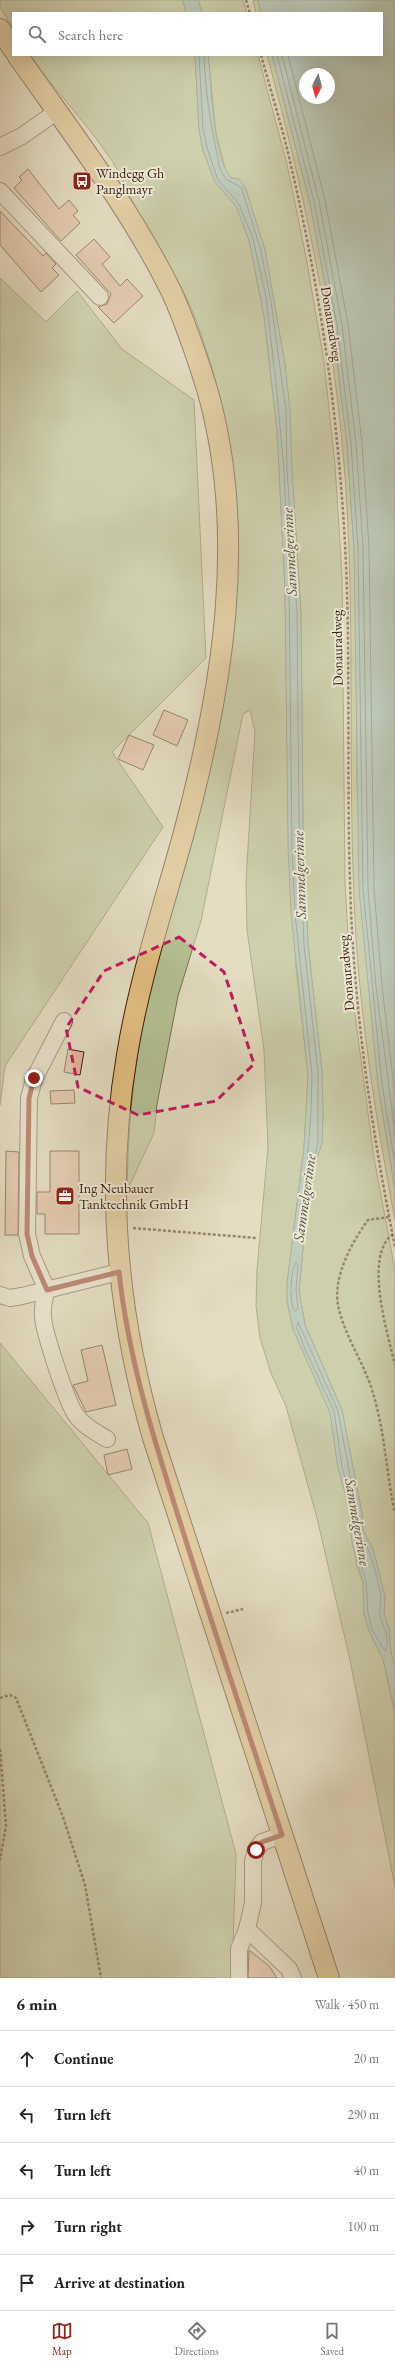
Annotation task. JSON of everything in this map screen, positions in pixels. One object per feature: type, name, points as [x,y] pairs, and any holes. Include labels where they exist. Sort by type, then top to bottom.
[{"type":"main road","points":[[0,29],[12,47]]},
{"type":"main road","points":[[18,56],[134,225],[174,297],[190,338],[208,393],[219,446],[227,507],[226,597],[223,637],[212,711],[192,804],[148,962],[127,1055],[116,1150],[116,1206],[119,1272],[132,1359],[153,1438],[329,1978]]},
{"type":"street","points":[[0,147],[22,136],[56,112]]},
{"type":"street","points":[[0,191],[100,298]]},
{"type":"street","points":[[64,1021],[40,1066],[29,1098],[27,1234],[32,1256],[47,1290],[42,1303],[42,1318],[75,1415],[88,1427],[107,1439]]},
{"type":"street","points":[[0,1294],[10,1298],[119,1272]]},
{"type":"street","points":[[239,1978],[239,1949],[247,1929],[253,1903],[253,1868],[256,1850],[262,1842],[282,1835]]},
{"type":"street","points":[[247,1929],[289,1970],[293,1978]]},
{"type":"path","points":[[246,0],[250,12]]},
{"type":"path","name":"Donauradweg","points":[[261,56],[291,164],[310,256],[320,311],[334,412],[343,509],[346,576],[348,785],[352,935],[358,1006],[369,1092],[395,1247]]},
{"type":"path","points":[[389,1217],[368,1220],[357,1235],[345,1261],[339,1283],[338,1304],[372,1390],[395,1513]]},
{"type":"path","points":[[139,1228],[256,1238]]},
{"type":"path","points":[[393,1234],[385,1240],[380,1258],[379,1280],[380,1297],[395,1365]]},
{"type":"path","points":[[0,1698],[10,1695],[16,1698],[63,1817],[85,1885],[101,1978]]},
{"type":"path","points":[[0,1749],[6,1826],[0,1860]]},
{"type":"highlighted area","points":[[179,937],[224,972],[254,1064],[216,1101],[138,1115],[78,1087],[66,1028],[104,971]]},
{"type":"green space","points":[[0,0],[183,0],[186,12],[12,12],[12,26],[0,7]]},
{"type":"green space","points":[[198,0],[243,0],[247,12],[202,12]]},
{"type":"green space","points":[[253,0],[258,0],[261,12],[256,12]]},
{"type":"green space","points":[[31,56],[195,56],[199,129],[203,150],[215,182],[236,206],[249,240],[264,316],[277,430],[285,588],[287,740],[296,967],[308,1075],[304,1148],[287,1284],[287,1301],[293,1329],[330,1412],[338,1468],[349,1506],[357,1567],[363,1582],[364,1614],[369,1631],[383,1659],[394,1709],[395,1887],[350,1660],[317,1518],[286,1406],[271,1373],[260,1338],[256,1306],[257,1269],[268,1147],[264,1050],[247,930],[246,881],[255,732],[250,710],[243,714],[201,921],[178,996],[157,1104],[154,1133],[127,1191],[131,1108],[142,1028],[156,968],[198,819],[213,757],[224,694],[232,632],[236,569],[235,506],[228,444],[216,381],[190,305],[143,222],[112,161],[99,142]]},
{"type":"green space","points":[[208,56],[258,56],[287,164],[306,257],[324,361],[335,465],[342,576],[345,883],[348,935],[354,1007],[374,1158],[395,1270],[395,1666],[391,1653],[389,1629],[384,1614],[385,1597],[373,1549],[363,1530],[362,1514],[342,1410],[305,1325],[299,1291],[309,1184],[322,1143],[323,1113],[322,1072],[308,944],[303,820],[301,613],[285,365],[265,250],[245,187],[231,178],[226,172],[216,133]]},
{"type":"green space","points":[[267,56],[272,56],[310,203],[333,326],[347,444],[354,548],[357,668],[357,787],[378,1085],[395,1190],[395,1220],[368,1060],[356,938],[351,796],[349,541],[341,435],[327,325],[306,216]]},
{"type":"green space","points":[[0,278],[46,322],[77,291],[122,349],[194,400],[206,658],[112,752],[163,827],[5,1066],[0,1105]]},
{"type":"green space","points":[[0,1343],[148,1523],[236,1854],[232,1978],[0,1978]]},
{"type":"water","points":[[183,0],[198,0],[202,12],[186,12]]},
{"type":"water","points":[[258,0],[395,0],[395,1190],[378,1085],[359,890],[354,548],[347,444],[333,326],[310,203],[272,56],[383,56],[383,12],[261,12]]},
{"type":"water","name":"Sammelgerinne","points":[[195,56],[208,56],[216,137],[220,154],[225,168],[231,178],[239,179],[245,187],[265,250],[285,365],[290,410],[292,470],[301,613],[303,820],[308,944],[322,1072],[323,1113],[322,1143],[309,1184],[299,1291],[305,1325],[342,1410],[362,1514],[363,1530],[373,1549],[385,1597],[384,1614],[389,1629],[391,1653],[395,1666],[395,1713],[383,1659],[369,1631],[364,1614],[363,1582],[352,1543],[349,1506],[338,1468],[330,1413],[293,1329],[287,1301],[287,1284],[304,1148],[308,1075],[291,913],[288,846],[285,588],[277,430],[264,316],[249,240],[236,206],[215,182],[203,150],[199,129]]},
{"type":"building","points":[[28,169],[59,209],[69,200],[78,211],[73,215],[80,223],[61,241],[14,188],[22,180],[19,177]]},
{"type":"building","points":[[0,211],[43,256],[46,253],[56,264],[52,268],[59,275],[41,292],[0,245]]},
{"type":"building","points":[[94,239],[110,257],[102,264],[120,286],[127,279],[143,296],[114,323],[98,307],[107,304],[111,294],[76,255]]},
{"type":"building","points":[[164,710],[188,720],[177,746],[153,735]]},
{"type":"building","points":[[129,735],[154,745],[143,770],[118,759]]},
{"type":"building","points":[[68,1049],[84,1052],[80,1075],[64,1072]]},
{"type":"building","points":[[74,1090],[75,1103],[51,1104],[50,1091]]},
{"type":"building","points":[[6,1151],[19,1152],[18,1235],[5,1235]]},
{"type":"building","points":[[50,1151],[79,1151],[79,1234],[45,1234],[45,1214],[37,1214],[37,1192],[50,1192]]},
{"type":"building","points":[[102,1345],[116,1405],[86,1412],[73,1385],[88,1381],[81,1350]]},
{"type":"building","points":[[127,1449],[132,1469],[108,1475],[104,1455]]},
{"type":"building","points":[[249,1950],[269,1966],[277,1978],[248,1978]]},
{"type":"place","name":"Windegg Gh Panglmayr","points":[[82,181]]},
{"type":"place","name":"Ing Neubauer Tanktechnik GmbH","points":[[65,1196]]},
{"type":"route","points":[[34,1078],[29,1098],[27,1234],[32,1256],[47,1290],[119,1272],[123,1306],[134,1366],[153,1438],[282,1835],[262,1842],[256,1850]]}]
